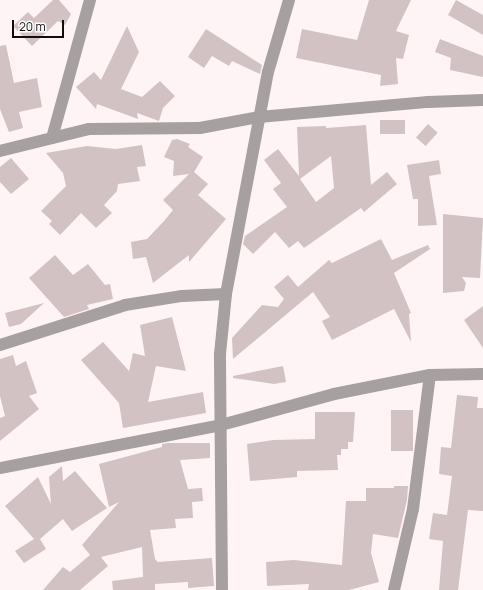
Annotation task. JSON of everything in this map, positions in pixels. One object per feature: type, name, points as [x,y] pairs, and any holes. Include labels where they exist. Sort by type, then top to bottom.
[{"type":"street","points":[[52,138],[90,0]]},
{"type":"street","points":[[222,590],[220,354],[226,294],[268,72],[289,0]]},
{"type":"street","points":[[0,151],[89,129],[200,128],[259,117],[428,102],[483,100]]},
{"type":"street","points":[[0,345],[125,305],[182,296],[226,294]]},
{"type":"street","points":[[0,468],[221,425],[334,394],[430,375],[483,374]]},
{"type":"street","points":[[394,590],[413,509],[430,375]]},
{"type":"building","points":[[53,0],[59,0],[71,14],[65,25],[58,21],[32,46],[13,26],[28,12],[34,18]]},
{"type":"building","points":[[369,0],[411,0],[396,31],[409,35],[403,59],[396,58],[398,84],[380,86],[381,75],[296,58],[302,29],[357,40]]},
{"type":"building","points":[[456,0],[483,15],[483,35],[448,15]]},
{"type":"building","points":[[127,26],[139,52],[121,89],[142,97],[160,81],[175,96],[163,108],[159,121],[137,113],[138,119],[97,104],[96,109],[76,87],[94,72],[101,80]]},
{"type":"building","points":[[206,29],[262,65],[260,74],[232,61],[229,66],[212,56],[204,68],[188,57]]},
{"type":"building","points":[[440,39],[483,56],[483,77],[450,70],[451,58],[435,52]]},
{"type":"building","points":[[6,45],[14,83],[37,78],[42,107],[19,112],[23,128],[9,132],[0,109],[0,46]]},
{"type":"building","points":[[380,120],[405,120],[405,134],[380,134]]},
{"type":"building","points":[[428,124],[438,133],[426,146],[416,137]]},
{"type":"building","points":[[366,125],[371,185],[387,172],[397,184],[364,212],[361,208],[304,248],[298,241],[289,248],[275,232],[253,254],[243,244],[245,236],[287,207],[273,189],[281,183],[264,160],[278,149],[299,176],[297,127],[326,126],[326,128]],"holes":[[[331,156],[334,188],[316,202],[300,179]]]},
{"type":"building","points":[[177,139],[190,144],[188,147],[203,157],[194,172],[208,184],[198,195],[226,219],[189,262],[189,255],[153,283],[146,257],[133,259],[131,242],[147,239],[173,210],[163,200],[189,174],[173,176],[174,161],[164,157],[172,140]]},
{"type":"building","points":[[142,145],[146,166],[137,167],[140,181],[118,184],[117,191],[104,205],[112,213],[96,228],[81,213],[60,235],[49,224],[52,221],[41,211],[66,186],[63,173],[46,153],[87,146],[116,149]]},
{"type":"building","points":[[11,158],[29,179],[11,194],[0,182],[0,167]]},
{"type":"building","points":[[439,160],[441,174],[429,176],[437,225],[418,226],[418,199],[413,199],[407,165]]},
{"type":"building","points":[[443,214],[483,218],[480,278],[462,277],[466,283],[464,291],[443,293]]},
{"type":"building","points":[[381,239],[392,260],[428,245],[430,249],[394,273],[411,313],[409,314],[411,342],[394,309],[332,340],[322,321],[330,317],[313,292],[233,359],[232,338],[262,305],[278,307],[284,299],[274,287],[288,275],[298,287],[329,260],[332,263]]},
{"type":"building","points":[[55,255],[73,275],[88,264],[105,285],[110,284],[113,299],[87,305],[89,309],[64,317],[29,278]]},
{"type":"building","points":[[44,303],[21,324],[9,327],[5,313]]},
{"type":"building","points":[[483,306],[483,348],[464,320]]},
{"type":"building","points":[[172,317],[186,371],[156,366],[148,402],[203,392],[206,413],[123,428],[119,403],[81,360],[103,342],[129,371],[133,353],[145,356],[140,325]]},
{"type":"building","points":[[13,355],[16,366],[26,361],[37,393],[29,396],[39,409],[0,441],[0,418],[5,416],[0,396],[0,359]]},
{"type":"building","points":[[283,366],[286,382],[274,384],[233,378],[233,376]]},
{"type":"building","points":[[457,395],[478,397],[477,408],[483,408],[483,511],[468,510],[458,590],[439,590],[443,541],[429,539],[433,513],[447,515],[452,476],[439,474],[441,447],[451,448]]},
{"type":"building","points":[[391,410],[413,410],[413,451],[391,451]]},
{"type":"building","points":[[315,412],[355,412],[353,442],[348,442],[348,449],[341,449],[341,455],[337,455],[338,470],[297,471],[297,477],[250,481],[247,444],[273,440],[315,439]]},
{"type":"building","points":[[210,443],[210,458],[180,460],[188,489],[202,488],[203,501],[192,502],[193,518],[175,519],[176,528],[150,530],[155,559],[158,562],[212,558],[214,586],[188,588],[188,582],[155,584],[155,590],[113,590],[112,581],[143,577],[142,547],[101,557],[108,566],[80,590],[43,590],[63,567],[70,572],[90,555],[82,545],[119,502],[109,507],[99,464],[162,447],[162,444]]},
{"type":"building","points":[[62,466],[63,481],[75,471],[107,508],[72,531],[63,519],[40,539],[46,549],[24,563],[15,551],[34,539],[5,506],[38,477],[51,504],[49,477]]},
{"type":"building","points":[[394,486],[408,486],[407,500],[398,538],[373,534],[371,553],[379,582],[349,590],[308,590],[309,584],[267,586],[266,562],[294,560],[342,565],[346,501],[366,501],[366,488],[394,488]]}]
